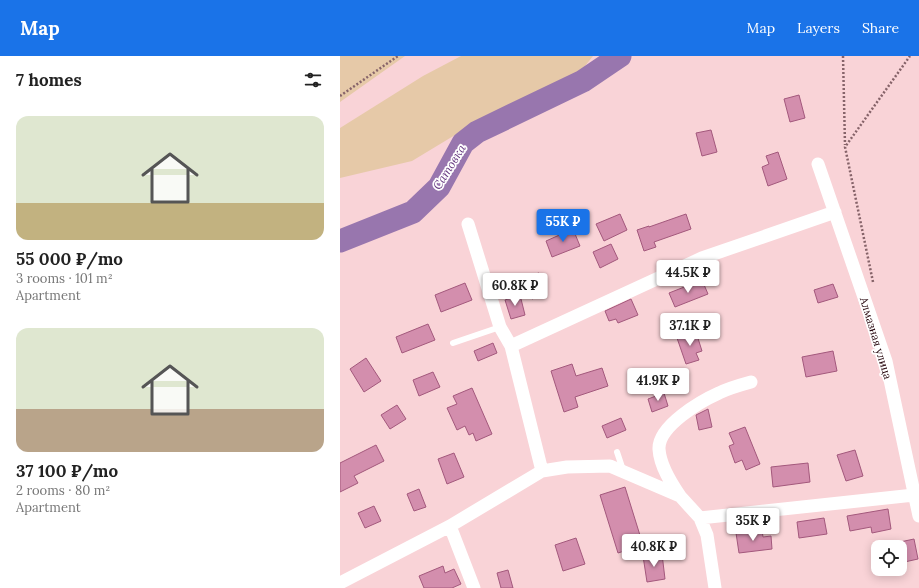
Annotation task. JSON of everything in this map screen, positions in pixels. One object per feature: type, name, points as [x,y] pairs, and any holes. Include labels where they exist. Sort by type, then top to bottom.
[{"type":"street","name":"Алмазная улица","points":[[818,164],[886,361],[919,516]]},
{"type":"street","points":[[511,346],[702,258],[835,212]]},
{"type":"street","points":[[468,224],[500,327],[511,346],[542,471]]},
{"type":"street","points":[[715,588],[707,535],[700,518],[680,496],[672,484],[663,464],[659,448],[661,437],[666,429],[679,418],[718,393],[751,382]]},
{"type":"street","points":[[340,582],[450,526],[542,471],[567,467],[610,466],[680,496]]},
{"type":"street","points":[[700,518],[914,495]]},
{"type":"street","points":[[450,526],[474,588]]},
{"type":"lane","points":[[453,343],[500,327]]},
{"type":"lane","points":[[617,452],[624,472]]},
{"type":"path","points":[[340,96],[398,56]]},
{"type":"path","points":[[843,56],[845,147],[874,287]]},
{"type":"path","points":[[845,147],[910,56]]},
{"type":"shaded area","points":[[340,56],[405,56],[340,102]]},
{"type":"shaded area","points":[[461,56],[593,56],[577,76],[513,108],[460,132],[412,161],[340,178],[340,128],[423,76]]},
{"type":"building","points":[[799,95],[805,118],[790,122],[784,99]]},
{"type":"building","points":[[711,130],[717,152],[702,156],[696,133]]},
{"type":"building","points":[[778,152],[787,179],[768,186],[762,167],[769,164],[766,156]]},
{"type":"building","points":[[620,214],[627,230],[604,241],[596,224]]},
{"type":"building","points":[[686,214],[691,229],[654,242],[656,247],[644,251],[637,230]]},
{"type":"building","points":[[573,229],[580,246],[552,257],[546,241]]},
{"type":"building","points":[[611,244],[618,259],[600,268],[593,252]]},
{"type":"building","points":[[539,273],[545,294],[532,299],[525,277]]},
{"type":"building","points":[[702,280],[708,294],[675,307],[669,293]]},
{"type":"building","points":[[465,283],[472,300],[441,312],[435,295]]},
{"type":"building","points":[[833,284],[838,297],[818,303],[814,290]]},
{"type":"building","points":[[520,295],[525,315],[511,319],[505,300]]},
{"type":"building","points":[[631,299],[638,315],[618,323],[616,319],[609,321],[605,311]]},
{"type":"building","points":[[428,324],[435,340],[402,353],[396,337]]},
{"type":"building","points":[[696,332],[702,351],[696,353],[699,360],[686,364],[677,338]]},
{"type":"building","points":[[493,343],[497,353],[478,361],[474,351]]},
{"type":"building","points":[[833,351],[837,371],[806,377],[802,357]]},
{"type":"building","points":[[366,358],[381,381],[364,392],[350,369]]},
{"type":"building","points":[[572,364],[576,376],[602,368],[608,386],[575,397],[578,407],[564,412],[551,371]]},
{"type":"building","points":[[433,372],[440,387],[419,396],[413,380]]},
{"type":"building","points":[[472,388],[492,434],[476,441],[473,433],[469,435],[465,426],[457,430],[447,408],[457,404],[453,396]]},
{"type":"building","points":[[664,393],[668,406],[652,412],[648,399]]},
{"type":"building","points":[[397,405],[406,419],[390,429],[381,415]]},
{"type":"building","points":[[708,409],[712,427],[699,430],[696,415]]},
{"type":"building","points":[[621,418],[626,430],[607,438],[602,426]]},
{"type":"building","points":[[745,427],[760,464],[746,470],[742,460],[735,463],[729,446],[734,444],[729,433]]},
{"type":"building","points":[[376,445],[384,461],[354,476],[358,483],[340,492],[340,463]]},
{"type":"building","points":[[855,450],[863,476],[846,481],[837,455]]},
{"type":"building","points":[[454,453],[464,477],[447,484],[438,459]]},
{"type":"building","points":[[808,463],[810,482],[773,487],[771,467]]},
{"type":"building","points":[[625,487],[643,545],[618,553],[600,495]]},
{"type":"building","points":[[419,489],[426,507],[414,511],[407,494]]},
{"type":"building","points":[[374,506],[381,521],[365,528],[358,513]]},
{"type":"building","points":[[888,509],[891,529],[872,533],[871,527],[850,531],[847,516]]},
{"type":"building","points":[[824,518],[827,534],[799,538],[797,522]]},
{"type":"building","points":[[762,530],[763,537],[771,536],[772,549],[739,553],[736,533]]},
{"type":"building","points":[[576,538],[585,564],[563,571],[555,545]]},
{"type":"building","points":[[914,539],[918,559],[907,561],[907,540]]},
{"type":"building","points":[[662,554],[665,579],[647,582],[643,556]]},
{"type":"building","points":[[443,566],[445,573],[454,569],[461,584],[452,588],[424,588],[419,576]]},
{"type":"building","points":[[508,570],[513,588],[501,588],[497,573]]},
{"type":"waterway","name":"Сатовка","points":[[340,241],[413,212],[439,187],[463,143],[477,132],[583,81],[620,56]]}]
